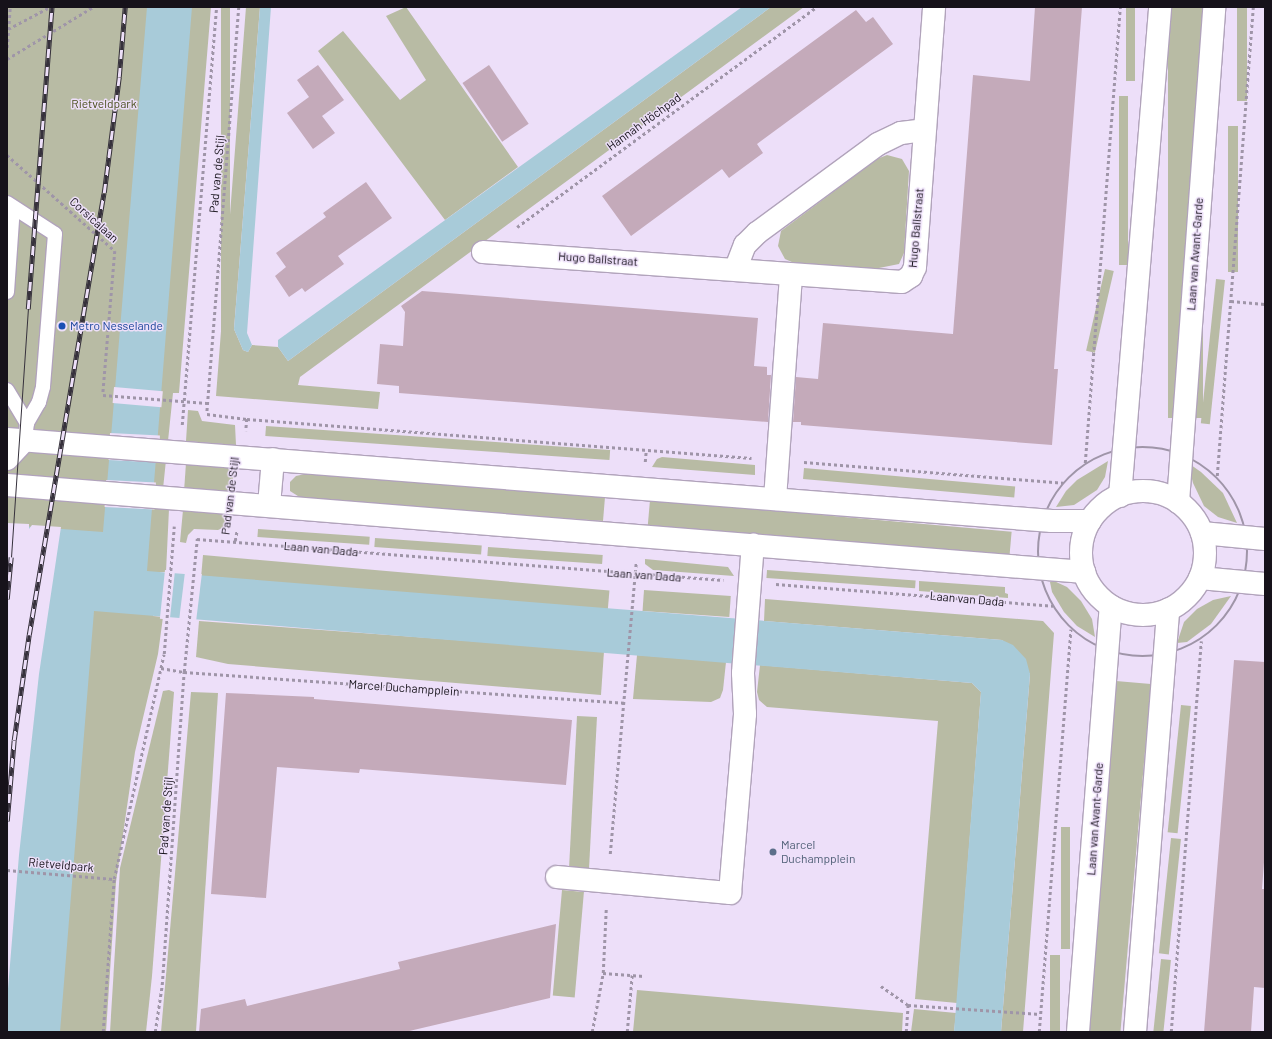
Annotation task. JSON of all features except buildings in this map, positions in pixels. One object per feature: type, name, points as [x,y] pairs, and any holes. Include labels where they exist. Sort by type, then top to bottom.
[{"type":"street","name":"Hugo Ballstraat","points":[[483,252],[736,268],[791,275],[890,283],[902,282],[911,276],[915,267],[934,7]]},
{"type":"street","points":[[1120,496],[1160,7]]},
{"type":"street","name":"Laan van Avant-Garde","points":[[1178,502],[1214,7]]},
{"type":"street","points":[[736,268],[745,245],[757,233],[878,144],[901,133],[924,130]]},
{"type":"street","points":[[775,499],[791,275]]},
{"type":"street","points":[[7,458],[20,434],[107,446],[1052,521],[1090,521]]},
{"type":"street","points":[[269,505],[273,459]]},
{"type":"street","points":[[7,485],[753,544],[1084,572]]},
{"type":"street","points":[[1150,491],[1178,502],[1192,516],[1202,533],[1205,556],[1200,578],[1190,593],[1168,609],[1151,614],[1135,614],[1111,606],[1097,595],[1084,572],[1082,546],[1090,521],[1106,503],[1120,496],[1150,491]]},
{"type":"street","points":[[1202,533],[1265,539]]},
{"type":"street","points":[[558,877],[730,893],[745,714],[743,673],[753,544]]},
{"type":"street","points":[[1200,578],[1265,584]]},
{"type":"street","name":"Laan van Avant-Garde","points":[[1078,1032],[1111,606]]},
{"type":"street","points":[[1134,1032],[1168,609]]},
{"type":"lane","points":[[7,292],[10,205]]},
{"type":"lane","points":[[10,205],[55,234],[42,395],[20,434]]},
{"type":"lane","points":[[7,390],[20,434]]},
{"type":"path","points":[[7,48],[10,7]]},
{"type":"path","points":[[8,29],[50,7]]},
{"type":"path","points":[[7,59],[93,7]]},
{"type":"path","name":"Pad van de Stijl","points":[[171,451],[184,401],[216,7]]},
{"type":"path","name":"Pad van de Stijl","points":[[207,403],[239,7]]},
{"type":"path","name":"Hannah Höchpad","points":[[483,252],[816,7]]},
{"type":"path","points":[[1085,464],[1120,7]]},
{"type":"path","points":[[1217,476],[1253,7]]},
{"type":"path","name":"Corsicalaan","points":[[7,155],[115,251],[103,395],[184,401]]},
{"type":"path","points":[[1231,301],[1265,304]]},
{"type":"path","points":[[184,401],[207,403],[207,414],[247,419],[1063,483]]},
{"type":"path","name":"Pad van de Stijl","points":[[244,457],[247,419]]},
{"type":"path","points":[[103,1032],[114,879],[161,668],[165,641],[171,556],[167,498]]},
{"type":"path","name":"Pad van de Stijl","points":[[155,1032],[167,923],[184,672],[188,646],[197,539],[235,541],[240,503]]},
{"type":"path","name":"Laan van Dada","points":[[235,541],[1053,606]]},
{"type":"path","points":[[592,1032],[603,973],[607,881],[633,600]]},
{"type":"path","points":[[1039,1032],[1071,629]]},
{"type":"path","points":[[1171,1032],[1201,640]]},
{"type":"path","name":"Marcel Duchampplein","points":[[161,668],[184,672],[624,703]]},
{"type":"path","name":"Rietveldpark","points":[[7,870],[114,879]]},
{"type":"path","points":[[603,973],[644,976]]},
{"type":"path","points":[[627,1032],[632,976]]},
{"type":"path","points":[[880,986],[908,1005],[1040,1014]]},
{"type":"path","points":[[906,1032],[908,1005]]},
{"type":"green space","name":"Rietveldpark","points":[[7,7],[211,7],[179,393],[173,393],[161,508],[169,509],[166,572],[156,572],[153,616],[163,617],[158,654],[135,752],[116,882],[106,1032],[7,1032]]},
{"type":"green space","points":[[221,7],[230,7],[230,394],[221,394]]},
{"type":"green space","points":[[246,7],[260,7],[234,329],[243,350],[248,352],[252,345],[278,347],[288,361],[771,7],[804,7],[300,377],[298,385],[380,392],[378,409],[216,396]]},
{"type":"green space","points":[[406,7],[518,167],[445,220],[318,51],[343,31],[400,100],[426,80],[386,16]]},
{"type":"green space","points":[[1126,7],[1135,7],[1135,81],[1126,81]]},
{"type":"green space","points":[[1168,7],[1203,7],[1203,418],[1168,418]]},
{"type":"green space","points":[[1237,7],[1247,7],[1247,101],[1237,101]]},
{"type":"green space","points":[[1119,96],[1128,96],[1128,265],[1119,265]]},
{"type":"green space","points":[[1228,126],[1238,126],[1238,272],[1228,272]]},
{"type":"green space","points":[[887,155],[902,159],[909,171],[904,253],[899,264],[874,269],[794,263],[785,259],[778,246],[781,231],[877,159]]},
{"type":"green space","points":[[1105,269],[1114,271],[1095,353],[1086,351]]},
{"type":"green space","points":[[1216,279],[1225,280],[1210,424],[1201,423]]},
{"type":"green space","points":[[188,410],[198,411],[202,421],[235,425],[236,445],[186,441]]},
{"type":"green space","points":[[266,426],[610,450],[609,460],[265,436]]},
{"type":"green space","points":[[662,457],[755,465],[755,475],[652,467],[657,459]]},
{"type":"green space","points":[[1108,461],[1105,477],[1097,490],[1074,505],[1056,507],[1066,491],[1077,480]]},
{"type":"green space","points":[[186,463],[234,466],[232,492],[184,489]]},
{"type":"green space","points":[[1191,465],[1201,472],[1223,493],[1237,523],[1218,517],[1204,506],[1193,483],[1189,467]]},
{"type":"green space","points":[[804,468],[1015,486],[1014,497],[803,479]]},
{"type":"green space","points":[[305,474],[605,497],[603,521],[301,498],[290,491],[290,482],[296,476]]},
{"type":"green space","points":[[650,500],[1012,532],[1009,557],[648,525]]},
{"type":"green space","points":[[183,510],[231,513],[225,527],[218,530],[194,529],[188,535],[186,543],[180,542]]},
{"type":"green space","points":[[258,529],[370,537],[369,545],[257,537]]},
{"type":"green space","points":[[375,538],[482,545],[481,554],[374,547]]},
{"type":"green space","points":[[488,547],[603,555],[602,564],[487,556]]},
{"type":"green space","points":[[203,555],[609,591],[608,611],[201,576]]},
{"type":"green space","points":[[645,559],[728,567],[734,576],[653,570],[645,564]]},
{"type":"green space","points":[[767,570],[916,580],[915,588],[766,578]]},
{"type":"green space","points":[[919,581],[1005,587],[1005,593],[1008,594],[1008,598],[919,591]]},
{"type":"green space","points":[[1054,581],[1067,587],[1081,601],[1092,619],[1095,637],[1077,626],[1064,612],[1052,592],[1050,582]]},
{"type":"green space","points":[[644,590],[731,596],[729,617],[643,611]]},
{"type":"green space","points":[[1231,596],[1211,624],[1187,642],[1177,643],[1184,622],[1197,609],[1213,600]]},
{"type":"green space","points":[[765,599],[1043,621],[1054,633],[1023,1032],[1001,1032],[1030,674],[1002,640],[764,621]]},
{"type":"green space","points":[[199,621],[604,651],[601,695],[228,664],[196,657]]},
{"type":"green space","points":[[637,655],[726,662],[723,690],[720,698],[711,702],[633,699]]},
{"type":"green space","points":[[760,665],[972,683],[981,692],[957,1003],[915,999],[938,721],[767,707],[759,700],[757,692]]},
{"type":"green space","points":[[1116,681],[1151,684],[1120,1032],[1085,1032]]},
{"type":"green space","points":[[169,690],[174,692],[152,976],[146,1032],[110,1032],[120,868],[163,691]]},
{"type":"green space","points":[[191,692],[218,693],[196,1032],[161,1032]]},
{"type":"green space","points":[[1181,705],[1191,706],[1178,833],[1168,832]]},
{"type":"green space","points":[[577,716],[597,717],[589,869],[569,868]]},
{"type":"green space","points":[[1061,827],[1070,827],[1070,949],[1061,949]]},
{"type":"green space","points":[[1171,838],[1181,839],[1169,954],[1159,953]]},
{"type":"green space","points":[[562,890],[584,892],[575,998],[553,996]]},
{"type":"green space","points":[[1050,955],[1060,955],[1060,1032],[1050,1032]]},
{"type":"green space","points":[[1161,959],[1171,960],[1163,1032],[1153,1032]]},
{"type":"green space","points":[[637,990],[903,1013],[902,1032],[633,1032]]},
{"type":"green space","points":[[914,1009],[956,1013],[954,1032],[911,1032]]},
{"type":"water","points":[[147,7],[192,7],[147,571],[1002,640],[1013,645],[1026,659],[1030,674],[1001,1032],[954,1032],[981,692],[972,683],[94,611],[60,1032],[7,1032],[7,525],[103,532]]},
{"type":"water","points":[[260,7],[271,7],[247,333],[252,345],[248,352],[243,350],[234,329]]},
{"type":"water","points":[[742,7],[771,7],[288,361],[278,347],[278,340]]},
{"type":"pier","points":[[114,387],[163,391],[161,407],[113,403]]},
{"type":"pier","points":[[110,433],[160,436],[159,463],[109,460]]},
{"type":"pier","points":[[106,480],[156,483],[155,510],[105,507]]},
{"type":"pier","points":[[7,523],[29,524],[29,529],[32,525],[61,527],[39,674],[19,855],[7,1001]]},
{"type":"pier","points":[[165,570],[175,571],[170,620],[160,619]]},
{"type":"pier","points":[[185,572],[202,574],[196,623],[179,621]]},
{"type":"tram line","points":[[11,557],[28,309]]},
{"type":"railway","points":[[28,309],[52,7]]},
{"type":"railway","points":[[7,821],[14,740],[29,635],[104,193],[119,77],[125,7]]},
{"type":"railway","points":[[7,599],[11,557]]},
{"type":"place","name":"Metro Nesselande","points":[[62,326]]},
{"type":"place","name":"Marcel Duchampplein","points":[[773,852]]}]
